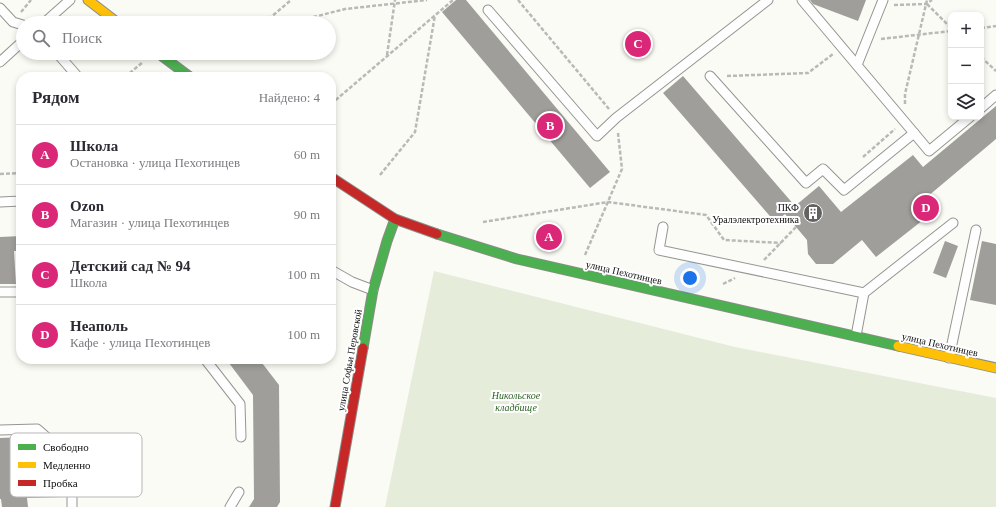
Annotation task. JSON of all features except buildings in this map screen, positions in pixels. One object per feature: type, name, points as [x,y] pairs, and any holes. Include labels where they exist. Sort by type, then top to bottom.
[{"type":"main road","points":[[88,0],[109,16]]},
{"type":"main road","points":[[167,60],[183,72]]},
{"type":"main road","name":"улица Пехотинцев","points":[[336,180],[395,219],[421,229],[517,259],[996,368]]},
{"type":"main road","name":"улица Софьи Перовской","points":[[335,507],[373,290],[395,219]]},
{"type":"lane","points":[[52,16],[70,0]]},
{"type":"lane","points":[[488,10],[598,136],[616,118],[768,0]]},
{"type":"lane","points":[[802,0],[929,152],[966,120]]},
{"type":"lane","points":[[857,65],[882,2]]},
{"type":"lane","points":[[0,8],[13,22],[16,23]]},
{"type":"lane","points":[[0,62],[16,47]]},
{"type":"lane","points":[[63,60],[74,72]]},
{"type":"lane","points":[[710,76],[806,183],[823,169],[844,190],[914,133]]},
{"type":"lane","points":[[984,105],[996,95]]},
{"type":"lane","points":[[0,202],[16,201]]},
{"type":"lane","points":[[856,336],[864,293],[953,223]]},
{"type":"lane","points":[[663,227],[658,250],[864,293]]},
{"type":"lane","points":[[950,358],[976,230]]},
{"type":"lane","points":[[336,273],[352,282],[373,290]]},
{"type":"lane","points":[[0,292],[16,292]]},
{"type":"lane","points":[[209,364],[240,404],[241,437]]},
{"type":"lane","points":[[0,430],[37,429],[42,433]]},
{"type":"lane","points":[[230,507],[239,492]]},
{"type":"path","points":[[272,16],[291,0]]},
{"type":"path","points":[[318,16],[345,9],[395,1],[427,0]]},
{"type":"path","points":[[336,100],[452,0]]},
{"type":"path","points":[[882,2],[926,4],[932,0]]},
{"type":"path","points":[[387,56],[395,1]]},
{"type":"path","points":[[926,4],[948,25]]},
{"type":"path","points":[[380,175],[415,132],[435,15]]},
{"type":"path","points":[[984,28],[996,26]]},
{"type":"path","points":[[867,40],[948,31]]},
{"type":"path","points":[[710,76],[808,73],[842,47]]},
{"type":"path","points":[[984,60],[996,71]]},
{"type":"path","points":[[131,72],[144,62]]},
{"type":"path","points":[[0,174],[16,173]]},
{"type":"path","points":[[483,222],[608,202],[706,215],[724,240],[781,243]]},
{"type":"green space","name":"Никольское кладбище","points":[[434,271],[735,347],[996,398],[996,507],[385,507]]},
{"type":"traffic: fast","points":[[167,60],[183,72]]},
{"type":"traffic: fast","points":[[363,348],[373,290],[395,219]]},
{"type":"traffic: fast","points":[[437,234],[517,259],[898,346]]},
{"type":"traffic: slow","points":[[88,0],[109,16]]},
{"type":"traffic: slow","points":[[898,346],[996,368]]},
{"type":"traffic: jam","points":[[336,180],[395,219],[437,234]]},
{"type":"traffic: jam","points":[[335,507],[363,348]]},
{"type":"place","name":"Детский сад № 94","points":[[638,44]]},
{"type":"place","name":"Ozon","points":[[550,126]]},
{"type":"place","name":"Неаполь","points":[[926,208]]},
{"type":"place","name":"ПКФ Уралэлектротехника","points":[[813,213]]},
{"type":"place","name":"Школа","points":[[549,237]]}]
